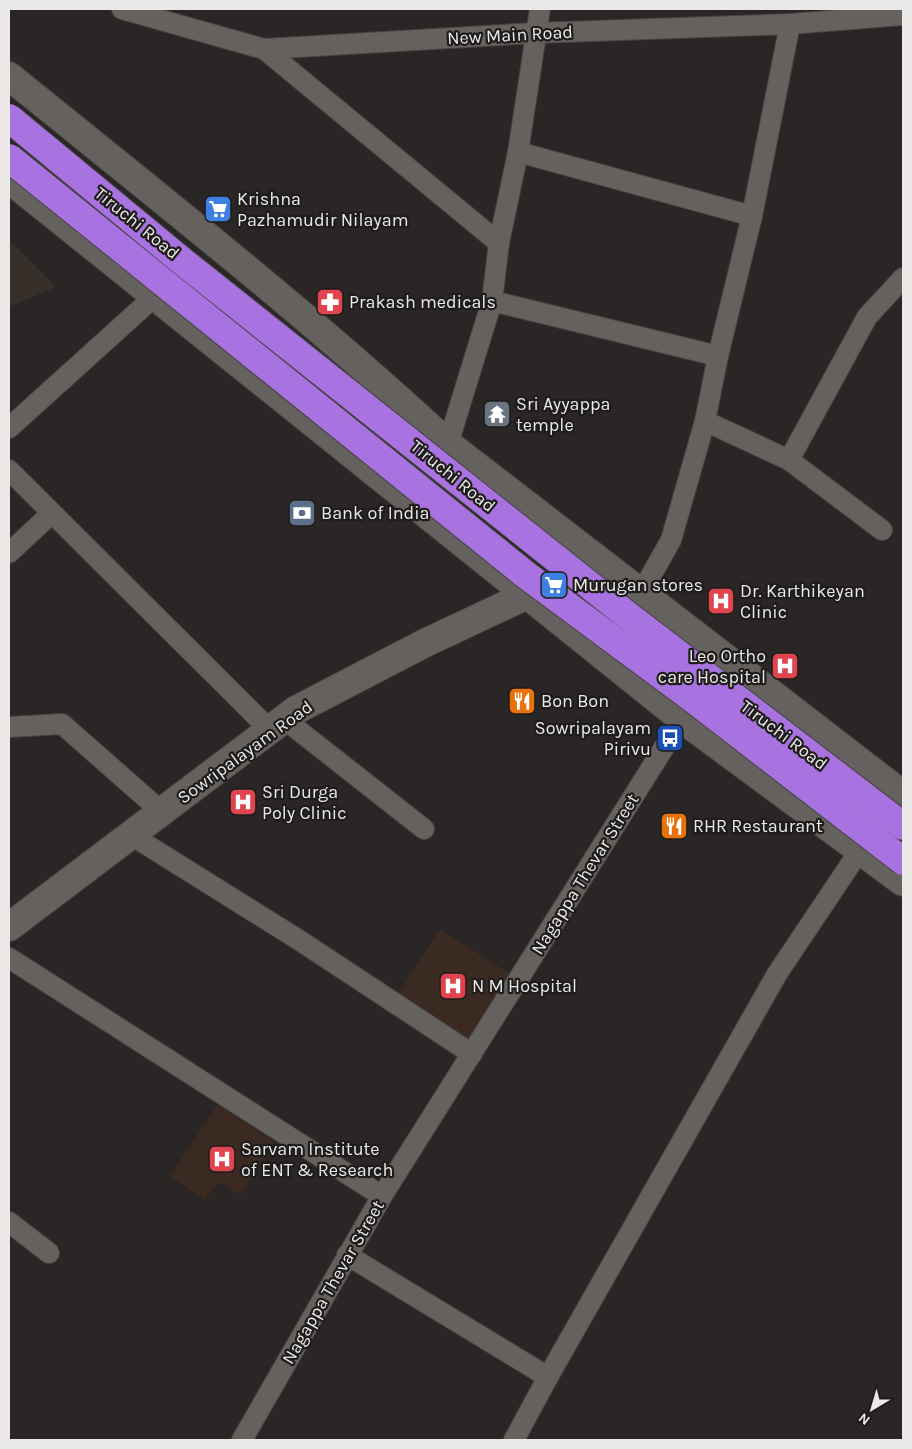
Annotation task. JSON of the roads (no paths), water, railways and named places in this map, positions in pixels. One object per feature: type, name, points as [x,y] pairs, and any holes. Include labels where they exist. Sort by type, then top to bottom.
[{"type":"highway","name":"Tiruchi Road","points":[[9,118],[198,273],[619,609],[903,826]]},
{"type":"highway","name":"Tiruchi Road","points":[[9,158],[526,574],[692,698],[903,862]]},
{"type":"street","name":"New Main Road","points":[[122,9],[264,50],[536,34],[790,24],[897,13]]},
{"type":"street","points":[[448,444],[492,301],[499,244],[518,152],[540,9]]},
{"type":"street","points":[[683,28],[690,9]]},
{"type":"street","points":[[601,654],[642,594],[671,540],[705,421],[718,356],[752,216],[790,24]]},
{"type":"street","points":[[264,50],[499,244]]},
{"type":"street","points":[[9,76],[214,242],[382,383],[448,444],[903,795]]},
{"type":"street","points":[[518,152],[752,216]]},
{"type":"street","points":[[9,179],[682,719],[903,882]]},
{"type":"street","points":[[789,460],[867,318],[903,278]]},
{"type":"street","points":[[9,428],[155,296]]},
{"type":"street","points":[[492,301],[718,356]]},
{"type":"street","points":[[705,421],[789,460],[882,530]]},
{"type":"street","points":[[9,470],[52,513],[277,725],[424,829]]},
{"type":"street","points":[[9,553],[52,513]]},
{"type":"street","name":"Sowripalayam Road","points":[[9,926],[296,710],[425,643],[527,595]]},
{"type":"street","name":"Nagappa Thevar Street","points":[[242,1440],[382,1196],[682,719]]},
{"type":"street","points":[[9,727],[62,724],[162,812]]},
{"type":"street","points":[[131,836],[299,940],[472,1054]]},
{"type":"street","points":[[514,1440],[777,974],[860,850]]},
{"type":"street","points":[[9,958],[382,1196]]},
{"type":"street","points":[[9,1222],[49,1253]]},
{"type":"street","points":[[347,1256],[548,1377]]},
{"type":"place","name":"Krishna Pazhamudir Nilayam","points":[[218,209]]},
{"type":"place","name":"Prakash medicals","points":[[330,302]]},
{"type":"place","name":"Sri Ayyappa temple","points":[[497,414]]},
{"type":"place","name":"Bank of India","points":[[302,513]]},
{"type":"place","name":"Murugan stores","points":[[554,585]]},
{"type":"place","name":"Dr. Karthikeyan Clinic","points":[[721,601]]},
{"type":"place","name":"Leo Ortho care Hospital","points":[[785,666]]},
{"type":"place","name":"Bon Bon","points":[[522,701]]},
{"type":"place","name":"Sowripalayam Pirivu","points":[[670,738]]},
{"type":"place","name":"Sri Durga Poly Clinic","points":[[243,802]]},
{"type":"place","name":"RHR Restaurant","points":[[674,826]]},
{"type":"place","name":"N M Hospital","points":[[453,986]]},
{"type":"place","name":"Sarvam Institute of ENT & Research","points":[[222,1159]]}]
